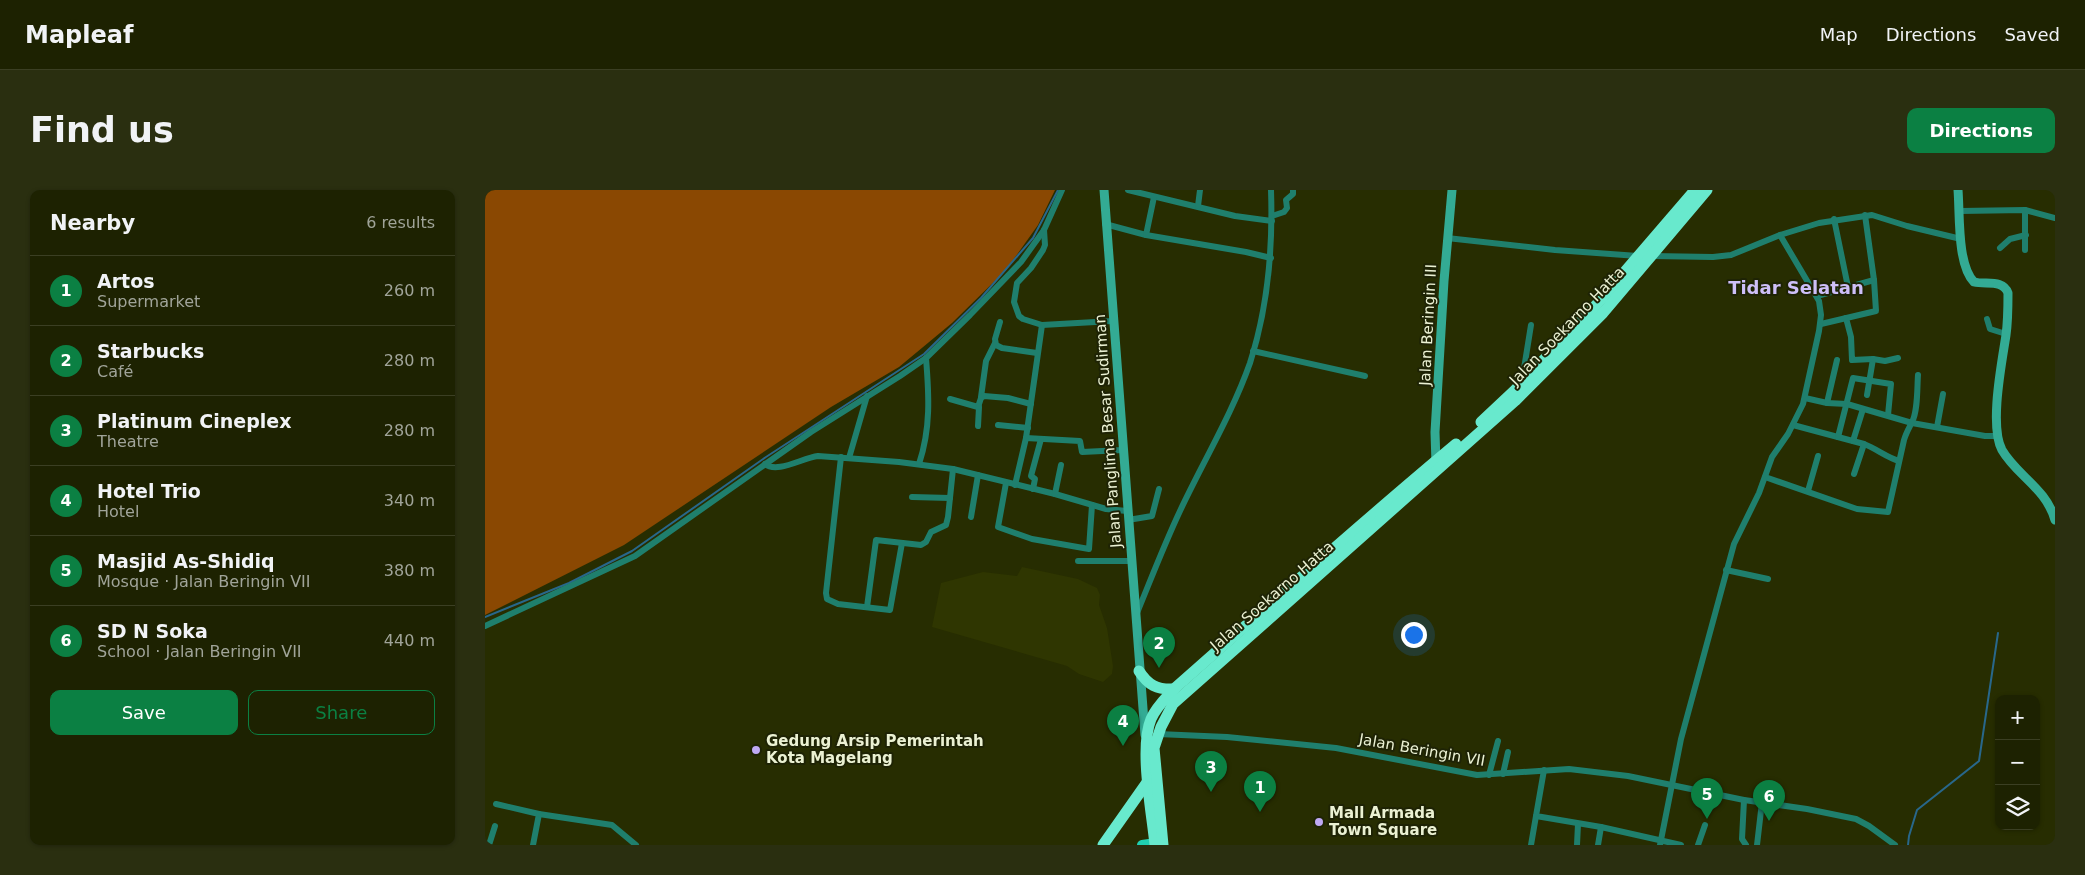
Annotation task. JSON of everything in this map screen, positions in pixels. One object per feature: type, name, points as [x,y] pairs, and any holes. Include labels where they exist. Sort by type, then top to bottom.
[{"type":"highway","name":"Jalan Soekarno Hatta","points":[[1436,466],[1522,382],[1640,256],[1695,190]]},
{"type":"highway","name":"Jalan Soekarno Hatta","points":[[1173,704],[1378,508],[1497,419],[1603,314],[1707,190]]},
{"type":"highway","name":"Jalan Soekarno Hatta","points":[[1150,720],[1157,708],[1174,689],[1277,605]]},
{"type":"highway","points":[[1139,671],[1151,686],[1174,689]]},
{"type":"highway","points":[[1151,733],[1173,704]]},
{"type":"highway","points":[[1150,720],[1148,781],[1159,844]]},
{"type":"highway","points":[[1150,747],[1159,844]]},
{"type":"highway","points":[[1103,845],[1148,781]]},
{"type":"main road","points":[[1142,845],[1159,844]]},
{"type":"street","points":[[485,626],[635,556],[765,464],[926,358],[970,316],[1021,262],[1044,230],[1062,190]]},
{"type":"street","name":"Jalan Panglima Besar Sudirman","points":[[1104,190],[1105,224],[1142,696]]},
{"type":"street","points":[[1128,190],[1235,216],[1272,218],[1284,212],[1287,208],[1286,200],[1293,194],[1293,190]]},
{"type":"street","points":[[1198,206],[1200,190]]},
{"type":"street","points":[[1135,616],[1179,513],[1244,379],[1253,351],[1267,287],[1271,258],[1271,190]]},
{"type":"street","name":"Jalan Beringin III","points":[[1436,466],[1436,422],[1447,238],[1452,190]]},
{"type":"street","points":[[1958,190],[1961,239],[1966,270],[1971,278],[1978,283],[2003,284],[2008,290],[2006,334],[1999,376],[1998,436],[2004,453],[2046,500],[2055,520]]},
{"type":"street","points":[[1147,235],[1154,197]]},
{"type":"street","points":[[1960,211],[2025,210],[2055,218]]},
{"type":"street","points":[[2025,210],[2025,250]]},
{"type":"street","points":[[1652,256],[1731,255],[1780,235],[1834,220],[1865,215],[1877,215],[1907,226],[1961,239]]},
{"type":"street","points":[[1821,324],[1877,311],[1865,215]]},
{"type":"street","points":[[1834,220],[1848,287]]},
{"type":"street","points":[[1105,224],[1147,235],[1271,258]]},
{"type":"street","points":[[1044,230],[1045,245],[1043,250],[1031,268],[1017,283],[1014,302],[1015,311],[1023,319],[1042,325],[1113,320]]},
{"type":"street","points":[[1663,842],[1681,739],[1726,570],[1741,526],[1751,510],[1772,457],[1793,425],[1805,398],[1821,324],[1817,296],[1780,235]]},
{"type":"street","points":[[2000,248],[2012,238],[2026,235]]},
{"type":"street","points":[[1447,238],[1555,250],[1640,256]]},
{"type":"street","points":[[1817,296],[1874,280]]},
{"type":"street","points":[[1846,318],[1851,337],[1851,360],[1898,358]]},
{"type":"street","points":[[1987,319],[1990,329],[2006,334]]},
{"type":"street","points":[[978,426],[986,361],[995,343],[1000,322]]},
{"type":"street","points":[[1015,485],[1028,428],[1042,325]]},
{"type":"street","points":[[1522,382],[1531,325]]},
{"type":"street","points":[[995,343],[1002,348],[1037,353]]},
{"type":"street","points":[[1253,351],[1365,376]]},
{"type":"street","points":[[919,464],[929,416],[926,358]]},
{"type":"street","points":[[1867,395],[1873,359]]},
{"type":"street","points":[[1827,403],[1837,360]]},
{"type":"street","points":[[1765,476],[1857,509],[1888,512],[1907,428],[1912,423],[1917,400],[1918,375]]},
{"type":"street","points":[[1838,437],[1853,378],[1892,385],[1888,415]]},
{"type":"street","points":[[1937,427],[1943,394]]},
{"type":"street","points":[[849,458],[867,396]]},
{"type":"street","points":[[981,397],[1007,398],[1031,404]]},
{"type":"street","points":[[1805,398],[1827,403],[1847,404],[1912,423],[1985,436],[1998,436]]},
{"type":"street","points":[[950,399],[979,407]]},
{"type":"street","points":[[1853,441],[1863,409]]},
{"type":"street","points":[[998,425],[1028,428]]},
{"type":"street","points":[[1793,425],[1873,447],[1889,458],[1899,461]]},
{"type":"street","points":[[1026,438],[1080,441],[1083,452],[1123,450]]},
{"type":"street","points":[[1033,489],[1035,479],[1031,476],[1041,439]]},
{"type":"street","points":[[1854,474],[1864,444]]},
{"type":"street","points":[[1808,491],[1818,456]]},
{"type":"street","points":[[765,464],[769,467],[777,468],[807,457],[841,457],[919,464],[953,469],[1055,494],[1128,516],[1152,516],[1159,489]]},
{"type":"street","points":[[841,457],[826,593],[827,599],[834,603],[890,610],[902,543]]},
{"type":"street","points":[[1055,494],[1061,465]]},
{"type":"street","points":[[867,607],[876,540],[921,545],[926,542],[931,532],[945,525],[949,517],[953,469]]},
{"type":"street","points":[[971,517],[978,475]]},
{"type":"street","points":[[1006,483],[998,524],[999,528],[1038,541],[1089,549],[1092,505]]},
{"type":"street","points":[[912,497],[950,498]]},
{"type":"street","points":[[1078,561],[1131,561]]},
{"type":"street","points":[[1726,570],[1768,579]]},
{"type":"street","points":[[1142,696],[1150,705],[1162,710],[1173,704]]},
{"type":"street","points":[[1142,696],[1150,720]]},
{"type":"street","points":[[1142,696],[1151,733]]},
{"type":"street","name":"Jalan Beringin VII","points":[[1151,733],[1336,748],[1458,772],[1489,775],[1544,770],[1587,770],[1672,784],[1744,800],[1815,810],[1856,820],[1869,826],[1895,845]]},
{"type":"street","points":[[1489,775],[1498,741]]},
{"type":"street","points":[[1503,774],[1508,752]]},
{"type":"street","points":[[1531,845],[1544,770]]},
{"type":"street","points":[[1744,800],[1743,839],[1746,845]]},
{"type":"street","points":[[1757,845],[1761,802]]},
{"type":"street","points":[[496,804],[539,814],[612,826],[636,845]]},
{"type":"street","points":[[533,845],[539,814]]},
{"type":"street","points":[[1536,816],[1601,827],[1681,845]]},
{"type":"street","points":[[1577,845],[1579,824]]},
{"type":"street","points":[[1698,845],[1705,825]]},
{"type":"street","points":[[489,845],[495,826]]},
{"type":"street","points":[[1598,845],[1601,827]]},
{"type":"shaded area","points":[[485,190],[1055,190],[1038,225],[1006,270],[952,323],[899,367],[831,407],[624,545],[485,615]]},
{"type":"shaded area","points":[[1022,567],[1078,579],[1097,588],[1100,595],[1099,605],[1107,628],[1113,666],[1112,674],[1103,682],[1079,674],[1067,666],[932,627],[941,583],[983,572],[1017,576]]},
{"type":"waterway","points":[[485,617],[569,583],[632,551],[766,457],[924,354],[981,298],[1033,238],[1058,190]]},
{"type":"waterway","points":[[1908,845],[1917,810],[1979,761],[1998,633]]},
{"type":"place","name":"Starbucks","points":[[1159,668]]},
{"type":"place","name":"Hotel Trio","points":[[1123,746]]},
{"type":"place","name":"Gedung Arsip Pemerintah Kota Magelang","points":[[756,750]]},
{"type":"place","name":"Platinum Cineplex","points":[[1211,792]]},
{"type":"place","name":"Artos","points":[[1260,812]]},
{"type":"place","name":"Masjid As-Shidiq","points":[[1707,819]]},
{"type":"place","name":"SD N Soka","points":[[1769,821]]},
{"type":"place","name":"Mall Armada Town Square","points":[[1319,822]]},
{"type":"district","name":"Tidar Selatan","points":[[1796,287]]}]
